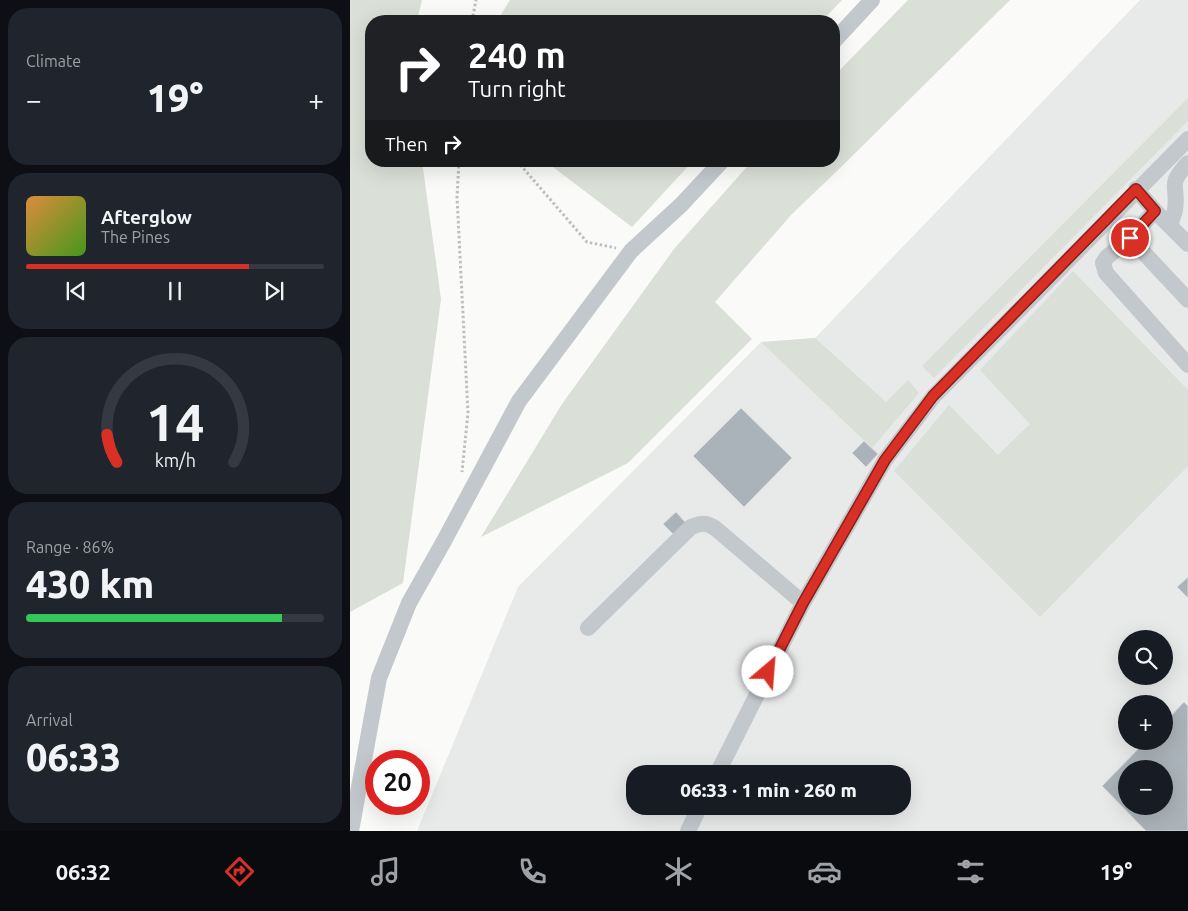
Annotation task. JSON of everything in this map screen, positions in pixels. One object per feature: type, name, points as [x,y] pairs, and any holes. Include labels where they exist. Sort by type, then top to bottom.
[{"type":"lane","points":[[840,35],[872,0]]},
{"type":"lane","points":[[722,765],[803,603],[885,460],[933,396],[1136,189],[1188,139]]},
{"type":"lane","points":[[1170,225],[1175,209],[1174,182],[1177,174],[1188,163]]},
{"type":"lane","points":[[350,831],[379,678],[410,603],[519,401],[631,251],[681,206],[717,167]]},
{"type":"lane","points":[[1136,189],[1188,244]]},
{"type":"lane","points":[[1155,211],[1103,263],[1106,273],[1188,364]]},
{"type":"lane","points":[[1130,238],[1188,300]]},
{"type":"lane","points":[[588,628],[691,527],[708,523],[803,603]]},
{"type":"lane","points":[[688,831],[696,815]]},
{"type":"path","points":[[473,15],[476,0]]},
{"type":"path","points":[[459,167],[457,197],[468,413],[461,477]]},
{"type":"path","points":[[522,167],[587,242],[631,251]]},
{"type":"shaded area","points":[[350,0],[422,0],[418,15],[365,15],[365,167],[423,167],[441,299],[403,583],[350,612]]},
{"type":"shaded area","points":[[510,0],[842,0],[828,15],[501,15]]},
{"type":"shaded area","points":[[908,0],[1010,0],[837,171],[792,214],[715,302],[752,339],[628,463],[481,537],[562,404],[674,249],[747,167],[840,167],[840,70]]},
{"type":"shaded area","points":[[1140,0],[1188,0],[1188,831],[417,831],[424,815],[430,815],[430,800],[518,587],[761,342],[815,338]]},
{"type":"shaded area","points":[[1188,98],[1188,121],[934,378],[922,366]]},
{"type":"shaded area","points":[[553,167],[687,167],[632,227]]},
{"type":"shaded area","points":[[1073,271],[1188,390],[1188,466],[1040,617],[894,471],[949,405],[998,455],[1030,424],[980,370]]},
{"type":"shaded area","points":[[815,338],[886,402],[908,380],[919,393],[872,448],[761,342]]},
{"type":"building","points":[[741,408],[792,458],[744,507],[693,456]]},
{"type":"building","points":[[864,441],[878,454],[866,467],[852,453]]},
{"type":"building","points":[[676,512],[687,524],[675,536],[663,524]]},
{"type":"building","points":[[1188,577],[1188,598],[1177,587]]},
{"type":"building","points":[[1184,702],[1188,706],[1188,831],[1146,831],[1130,815],[1173,815],[1173,760],[1127,760],[1137,750],[1173,750],[1173,714]]},
{"type":"building","points":[[1118,770],[1118,802],[1102,786]]},
{"type":"route","points":[[768,672],[803,603],[885,460],[933,396],[1136,189],[1155,211],[1130,238]]}]
